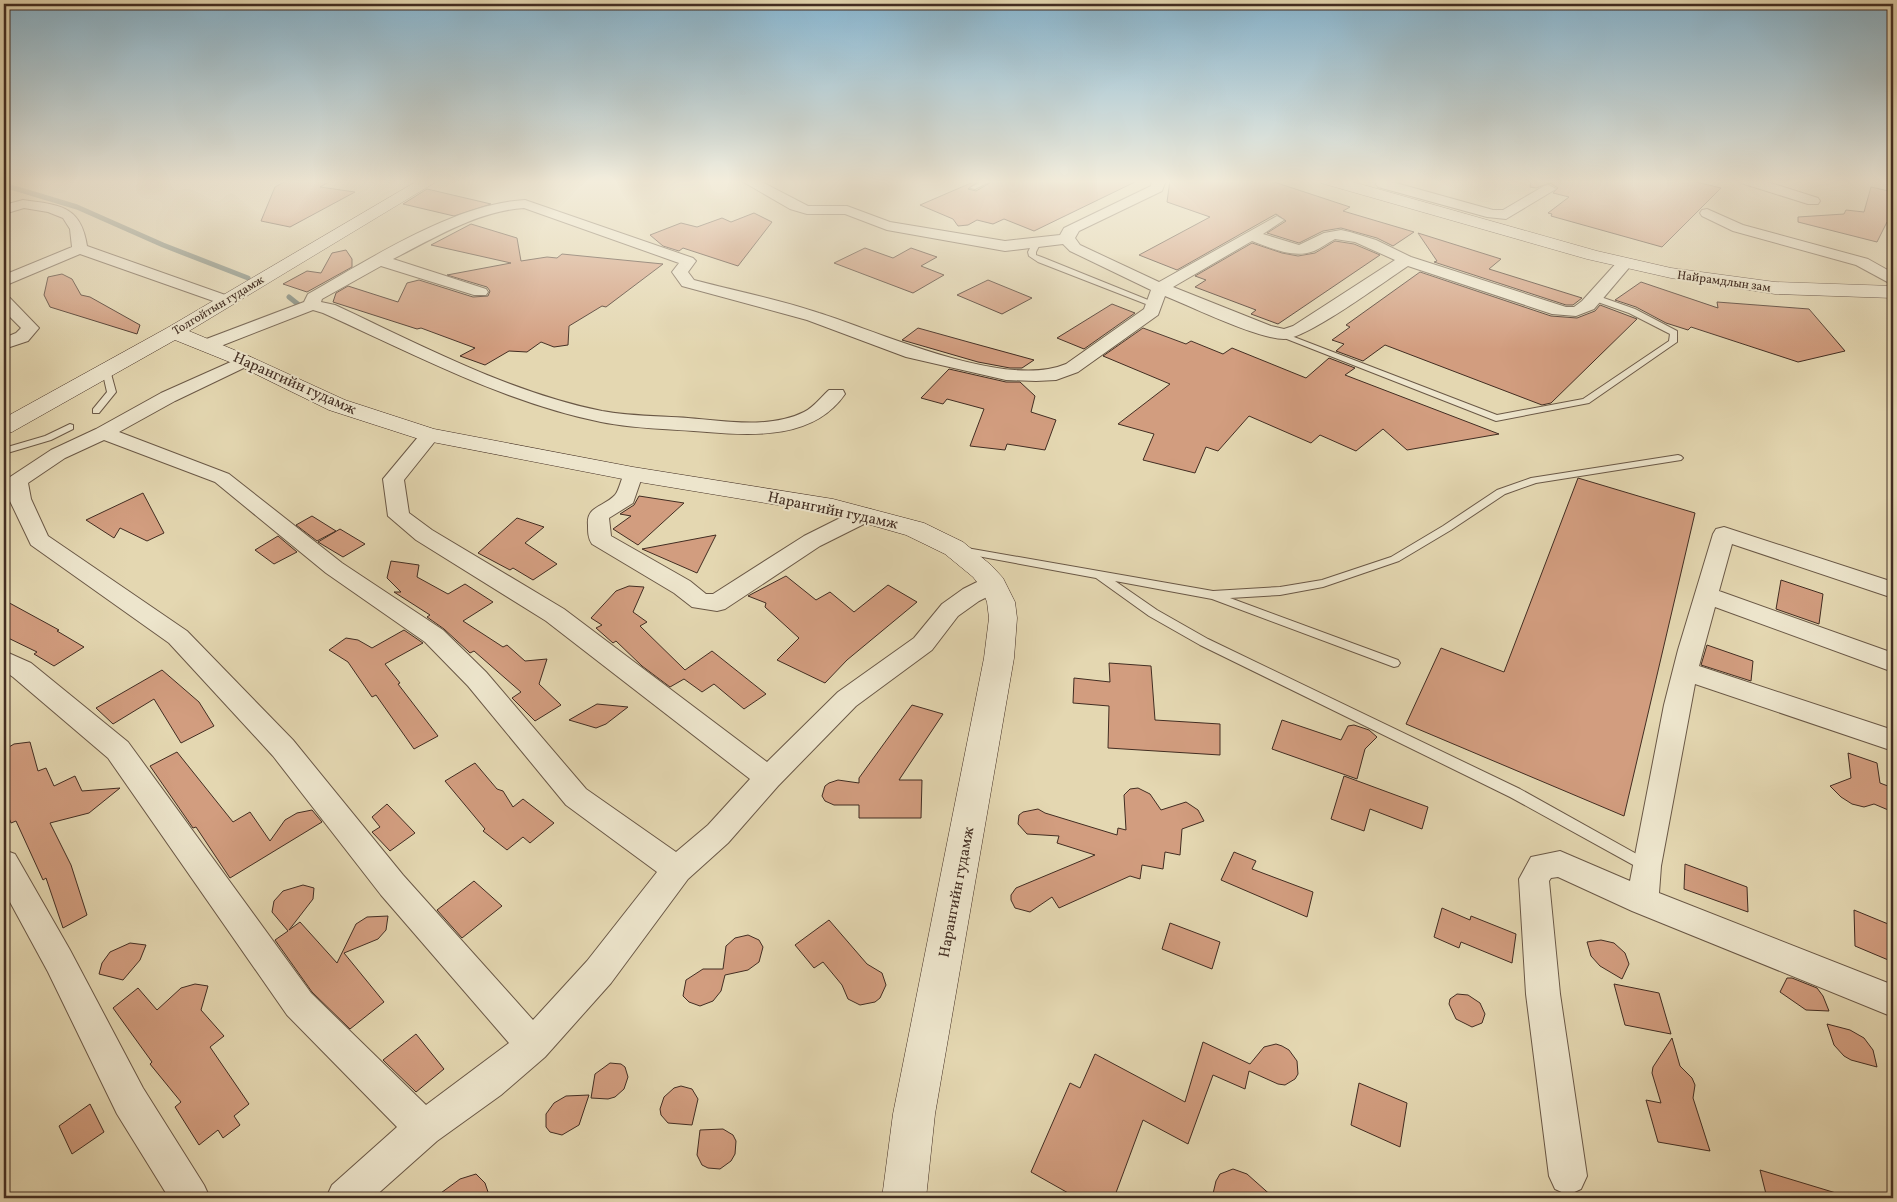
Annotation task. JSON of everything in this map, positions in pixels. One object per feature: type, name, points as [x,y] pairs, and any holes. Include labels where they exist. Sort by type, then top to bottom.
[{"type":"main road","name":"Толгойтын гудамж","points":[[4,427],[174,332],[335,236]]},
{"type":"main road","name":"Найрамдлын зам","points":[[1539,236],[1625,263],[1700,279],[1749,286],[1893,292]]},
{"type":"main road","name":"Нарангийн гудамж","points":[[174,332],[244,361],[337,405],[430,435],[632,474],[798,500],[864,514],[915,529],[954,548],[993,584],[1001,602],[1003,618],[999,658],[942,968],[914,1104],[907,1153],[904,1198]]},
{"type":"street","points":[[77,236],[80,249]]},
{"type":"street","points":[[312,305],[314,297],[379,260],[428,236]]},
{"type":"street","points":[[616,236],[688,261],[680,272],[688,283],[813,316],[912,352],[1006,375],[1056,375],[1072,368],[1152,311],[1157,296],[1249,236]]},
{"type":"street","points":[[949,236],[989,244],[1018,246],[1066,239],[1075,248],[1157,296],[1278,334],[1290,334],[1299,330],[1406,260]]},
{"type":"street","points":[[1255,236],[1300,250],[1310,248],[1330,236]]},
{"type":"street","points":[[1347,236],[1387,250],[1406,260],[1561,311],[1583,310],[1625,263]]},
{"type":"street","points":[[1768,236],[1862,262],[1893,280]]},
{"type":"street","points":[[4,281],[80,249],[225,300]]},
{"type":"street","points":[[379,260],[480,292]]},
{"type":"street","points":[[4,302],[30,328],[22,337],[4,344]]},
{"type":"street","points":[[207,345],[312,305],[329,309],[453,368],[512,391],[552,404],[602,416],[724,427],[775,427],[811,417],[836,394]]},
{"type":"street","points":[[244,361],[168,397],[100,422],[17,482],[20,498],[39,540],[178,637],[283,748],[392,886],[533,1045]]},
{"type":"street","points":[[100,422],[222,478],[334,568],[434,636],[477,679],[576,797],[677,870]]},
{"type":"street","points":[[430,435],[392,479],[399,516],[424,535],[554,615],[768,778]]},
{"type":"street","points":[[632,474],[625,498],[598,516],[600,538],[682,586],[700,601],[717,603],[812,541],[864,514]]},
{"type":"street","points":[[1643,900],[1646,866],[1686,671],[1724,534],[1893,590]]},
{"type":"street","points":[[345,1198],[424,1128],[488,1082],[533,1045],[599,972],[677,870],[718,834],[768,778],[847,699],[923,644],[950,610],[971,595],[993,584]]},
{"type":"street","points":[[1707,595],[1893,663]]},
{"type":"street","points":[[4,660],[22,670],[118,750],[299,1004],[424,1128]]},
{"type":"street","points":[[1686,671],[1893,741]]},
{"type":"street","points":[[4,864],[59,961],[130,1101],[191,1198]]},
{"type":"street","points":[[1568,1176],[1543,994],[1534,878],[1542,866],[1560,864],[1643,900],[1893,1001]]},
{"type":"lane","points":[[1036,244],[1032,252],[1033,256],[1041,260],[1157,296]]},
{"type":"lane","points":[[1278,334],[1496,418],[1586,401],[1673,342],[1674,333],[1667,329],[1632,311],[1595,298]]},
{"type":"lane","points":[[100,422],[112,392],[106,370]]},
{"type":"lane","points":[[4,451],[48,438],[70,427]]},
{"type":"lane","points":[[1213,595],[1280,591],[1323,583],[1356,574],[1395,559],[1447,528],[1501,492],[1554,475],[1678,458]]},
{"type":"lane","points":[[954,548],[1213,595],[1394,663]]},
{"type":"lane","points":[[1098,574],[1153,612],[1204,642],[1515,793],[1646,866]]},
{"type":"building","points":[[448,236],[511,236],[517,238],[521,261],[547,257],[557,258],[562,254],[663,264],[606,307],[602,306],[569,326],[568,345],[554,347],[541,342],[527,352],[509,351],[485,365],[460,356],[475,348],[421,328],[417,329],[333,302],[336,293],[348,286],[398,302],[407,283],[419,280],[473,297],[488,296],[490,291],[487,287],[447,275],[511,263],[431,245]]},
{"type":"building","points":[[651,236],[761,236],[738,266],[683,248],[679,251],[663,246]]},
{"type":"building","points":[[1174,236],[1237,236],[1177,270],[1139,255]]},
{"type":"building","points":[[1277,236],[1313,236],[1299,243]]},
{"type":"building","points":[[1370,236],[1408,236],[1393,246]]},
{"type":"building","points":[[1420,236],[1428,236],[1501,259],[1489,269],[1582,298],[1573,305],[1566,305],[1434,262],[1437,261]]},
{"type":"building","points":[[1623,236],[1673,236],[1662,247]]},
{"type":"building","points":[[1854,236],[1880,236],[1877,242]]},
{"type":"building","points":[[1335,241],[1354,244],[1380,255],[1278,324],[1251,314],[1256,310],[1195,287],[1206,280],[1195,276],[1252,243],[1298,256],[1315,253]]},
{"type":"building","points":[[865,248],[893,258],[911,248],[937,257],[921,266],[944,275],[913,293],[834,263]]},
{"type":"building","points":[[346,250],[352,259],[352,267],[307,292],[283,284],[307,271],[321,273],[332,253]]},
{"type":"building","points":[[1420,272],[1551,316],[1577,318],[1595,311],[1600,305],[1637,319],[1551,403],[1542,405],[1385,345],[1363,361],[1336,351],[1344,344],[1332,340],[1350,327],[1346,325]]},
{"type":"building","points":[[62,274],[72,279],[81,295],[90,297],[140,325],[137,334],[50,307],[44,295],[48,277]]},
{"type":"building","points":[[988,280],[1032,298],[1002,314],[957,295]]},
{"type":"building","points":[[1641,282],[1718,308],[1717,302],[1809,309],[1845,351],[1798,362],[1691,327],[1688,330],[1666,323],[1636,307],[1615,300]]},
{"type":"building","points":[[1112,304],[1135,313],[1084,349],[1057,338]]},
{"type":"building","points":[[918,328],[1034,360],[1022,368],[1010,368],[978,362],[902,340]]},
{"type":"building","points":[[1143,328],[1186,344],[1191,341],[1223,354],[1232,348],[1306,378],[1329,358],[1355,368],[1345,375],[1499,434],[1407,450],[1383,429],[1356,451],[1320,435],[1311,443],[1249,416],[1218,451],[1206,447],[1195,473],[1143,460],[1154,434],[1118,424],[1170,384],[1103,356]]},
{"type":"building","points":[[949,369],[1006,382],[1020,382],[1035,396],[1031,412],[1056,420],[1045,450],[1007,444],[1005,450],[970,446],[984,409],[947,399],[943,404],[921,398]]},
{"type":"building","points":[[1578,478],[1695,513],[1624,816],[1406,724],[1441,648],[1504,672]]},
{"type":"building","points":[[143,493],[164,533],[147,541],[120,528],[114,538],[86,520]]},
{"type":"building","points":[[639,496],[684,503],[638,545],[613,529],[631,516],[620,514],[634,505]]},
{"type":"building","points":[[312,516],[336,531],[317,541],[296,525]]},
{"type":"building","points":[[517,518],[544,527],[525,543],[557,564],[533,580],[513,568],[510,570],[478,553]]},
{"type":"building","points":[[340,529],[365,544],[343,557],[318,542]]},
{"type":"building","points":[[716,535],[697,573],[642,549]]},
{"type":"building","points":[[278,536],[297,552],[274,564],[255,550]]},
{"type":"building","points":[[391,561],[419,565],[417,577],[448,594],[465,584],[493,602],[463,621],[503,647],[507,645],[525,661],[547,659],[539,684],[561,705],[535,721],[512,698],[521,692],[474,651],[470,653],[444,629],[427,617],[430,615],[394,592],[401,592],[387,578]]},
{"type":"building","points":[[786,576],[816,600],[830,592],[854,612],[888,585],[917,602],[847,660],[825,683],[777,660],[799,638],[765,607],[766,603],[748,596]]},
{"type":"building","points":[[1781,580],[1823,594],[1819,624],[1776,609]]},
{"type":"building","points":[[629,586],[644,587],[633,612],[647,622],[640,626],[685,670],[712,651],[766,694],[744,709],[714,684],[702,692],[684,679],[670,687],[642,666],[616,641],[613,643],[596,628],[602,625],[591,618],[616,591]]},
{"type":"building","points":[[4,600],[59,630],[57,631],[84,647],[54,666],[34,654],[37,652],[4,636]]},
{"type":"building","points":[[404,630],[423,643],[385,664],[438,736],[414,749],[376,695],[372,697],[348,662],[329,650],[346,638],[358,640],[372,648]]},
{"type":"building","points":[[1707,645],[1753,661],[1751,681],[1701,665]]},
{"type":"building","points":[[1109,663],[1151,666],[1155,720],[1220,724],[1220,755],[1108,748],[1109,706],[1073,703],[1074,678],[1110,682]]},
{"type":"building","points":[[162,670],[199,702],[214,726],[181,743],[154,699],[113,724],[96,708]]},
{"type":"building","points":[[597,704],[628,707],[606,724],[596,728],[569,720]]},
{"type":"building","points":[[912,705],[943,714],[899,780],[922,780],[921,818],[859,818],[859,805],[834,805],[825,801],[822,796],[825,786],[829,783],[838,780],[859,783],[859,778]]},
{"type":"building","points":[[1282,720],[1341,740],[1348,726],[1354,725],[1369,730],[1377,737],[1365,749],[1357,779],[1272,749]]},
{"type":"building","points":[[30,742],[38,771],[46,768],[54,786],[75,776],[82,791],[120,788],[89,813],[50,823],[71,865],[87,915],[63,928],[46,878],[43,880],[16,821],[11,823],[4,806],[4,750],[14,744]]},
{"type":"building","points":[[177,752],[233,822],[250,812],[270,841],[285,820],[297,813],[312,810],[322,822],[230,878],[196,827],[193,828],[150,766]]},
{"type":"building","points":[[1848,753],[1877,763],[1880,783],[1893,788],[1893,812],[1874,804],[1864,807],[1852,804],[1841,797],[1830,786],[1851,778]]},
{"type":"building","points":[[475,763],[497,789],[503,791],[513,807],[523,799],[554,823],[530,843],[523,837],[507,850],[483,831],[485,829],[445,781]]},
{"type":"building","points":[[1344,776],[1428,807],[1422,829],[1370,809],[1364,831],[1331,819]]},
{"type":"building","points":[[1138,788],[1150,794],[1161,810],[1186,802],[1198,810],[1204,821],[1182,829],[1180,855],[1165,852],[1163,869],[1142,865],[1140,879],[1130,876],[1059,908],[1052,897],[1030,912],[1015,908],[1011,895],[1016,888],[1095,855],[1057,843],[1059,836],[1027,834],[1018,824],[1019,815],[1023,812],[1038,809],[1045,813],[1117,835],[1118,828],[1126,830],[1124,795],[1130,789]]},
{"type":"building","points":[[387,804],[415,833],[390,851],[372,832],[380,827],[372,817]]},
{"type":"building","points":[[1234,852],[1256,861],[1252,869],[1313,892],[1307,917],[1221,880]]},
{"type":"building","points":[[1685,864],[1747,887],[1748,912],[1684,889]]},
{"type":"building","points":[[474,881],[502,906],[462,938],[437,910]]},
{"type":"building","points":[[303,885],[314,888],[313,899],[289,930],[300,922],[337,963],[356,924],[367,917],[388,916],[386,930],[378,939],[344,953],[384,1002],[350,1029],[312,992],[275,940],[288,931],[272,912],[274,901],[283,891]]},
{"type":"building","points":[[1442,908],[1470,920],[1471,916],[1516,934],[1512,963],[1461,942],[1459,948],[1434,937]]},
{"type":"building","points":[[1854,910],[1893,926],[1893,962],[1855,946]]},
{"type":"building","points":[[829,920],[867,964],[882,973],[886,985],[880,998],[875,1002],[860,1005],[848,999],[842,985],[823,962],[814,968],[795,945]]},
{"type":"building","points":[[1170,923],[1220,942],[1212,969],[1162,949]]},
{"type":"building","points":[[748,935],[759,940],[763,947],[759,962],[748,970],[725,975],[721,991],[713,1001],[700,1006],[689,1002],[683,996],[686,980],[703,969],[723,969],[726,946],[735,938]]},
{"type":"building","points":[[1601,940],[1614,943],[1625,953],[1629,964],[1622,979],[1600,966],[1591,956],[1587,942]]},
{"type":"building","points":[[130,943],[146,945],[140,960],[123,980],[99,974],[102,963],[110,952]]},
{"type":"building","points":[[1787,978],[1792,978],[1817,988],[1823,996],[1829,1011],[1806,1010],[1780,992]]},
{"type":"building","points":[[195,984],[208,986],[201,1010],[224,1036],[210,1047],[249,1104],[234,1116],[240,1125],[223,1138],[218,1130],[199,1145],[175,1107],[181,1102],[150,1064],[152,1062],[113,1008],[138,988],[157,1010],[181,988]]},
{"type":"building","points":[[1614,984],[1659,993],[1671,1034],[1625,1025]]},
{"type":"building","points":[[1457,994],[1468,995],[1480,1003],[1485,1014],[1482,1023],[1472,1027],[1456,1019],[1449,1004],[1450,999]]},
{"type":"building","points":[[1827,1024],[1850,1030],[1864,1038],[1873,1050],[1877,1067],[1851,1060],[1844,1056],[1834,1045]]},
{"type":"building","points":[[416,1034],[444,1069],[416,1092],[383,1060]]},
{"type":"building","points":[[1672,1038],[1680,1066],[1692,1078],[1695,1085],[1693,1098],[1710,1151],[1658,1142],[1646,1100],[1661,1103],[1652,1073],[1653,1067]]},
{"type":"building","points":[[1203,1042],[1250,1064],[1264,1047],[1276,1044],[1282,1046],[1289,1050],[1297,1061],[1298,1074],[1295,1079],[1285,1085],[1278,1084],[1249,1071],[1245,1089],[1213,1075],[1188,1144],[1143,1120],[1114,1198],[1077,1198],[1031,1172],[1070,1083],[1080,1088],[1095,1054],[1185,1102]]},
{"type":"building","points":[[610,1063],[621,1064],[625,1067],[628,1077],[624,1089],[615,1097],[608,1099],[591,1098],[595,1074]]},
{"type":"building","points":[[1359,1083],[1407,1103],[1400,1147],[1351,1125]]},
{"type":"building","points":[[681,1086],[692,1089],[698,1099],[692,1125],[668,1123],[661,1115],[660,1109],[664,1097],[674,1088]]},
{"type":"building","points":[[589,1095],[579,1125],[562,1135],[550,1132],[546,1127],[546,1114],[554,1103],[566,1096]]},
{"type":"building","points":[[90,1104],[104,1132],[72,1154],[59,1126]]},
{"type":"building","points":[[723,1129],[733,1135],[736,1141],[735,1154],[731,1161],[720,1169],[708,1168],[702,1165],[697,1155],[700,1130]]},
{"type":"building","points":[[1233,1169],[1247,1174],[1274,1198],[1212,1198],[1216,1181],[1220,1174]]},
{"type":"building","points":[[1760,1170],[1836,1193],[1836,1198],[1767,1198]]},
{"type":"building","points":[[476,1174],[485,1183],[490,1198],[434,1198],[460,1179]]},
{"type":"waterway","points":[[143,236],[248,278]]},
{"type":"waterway","points":[[289,297],[299,305]]}]
